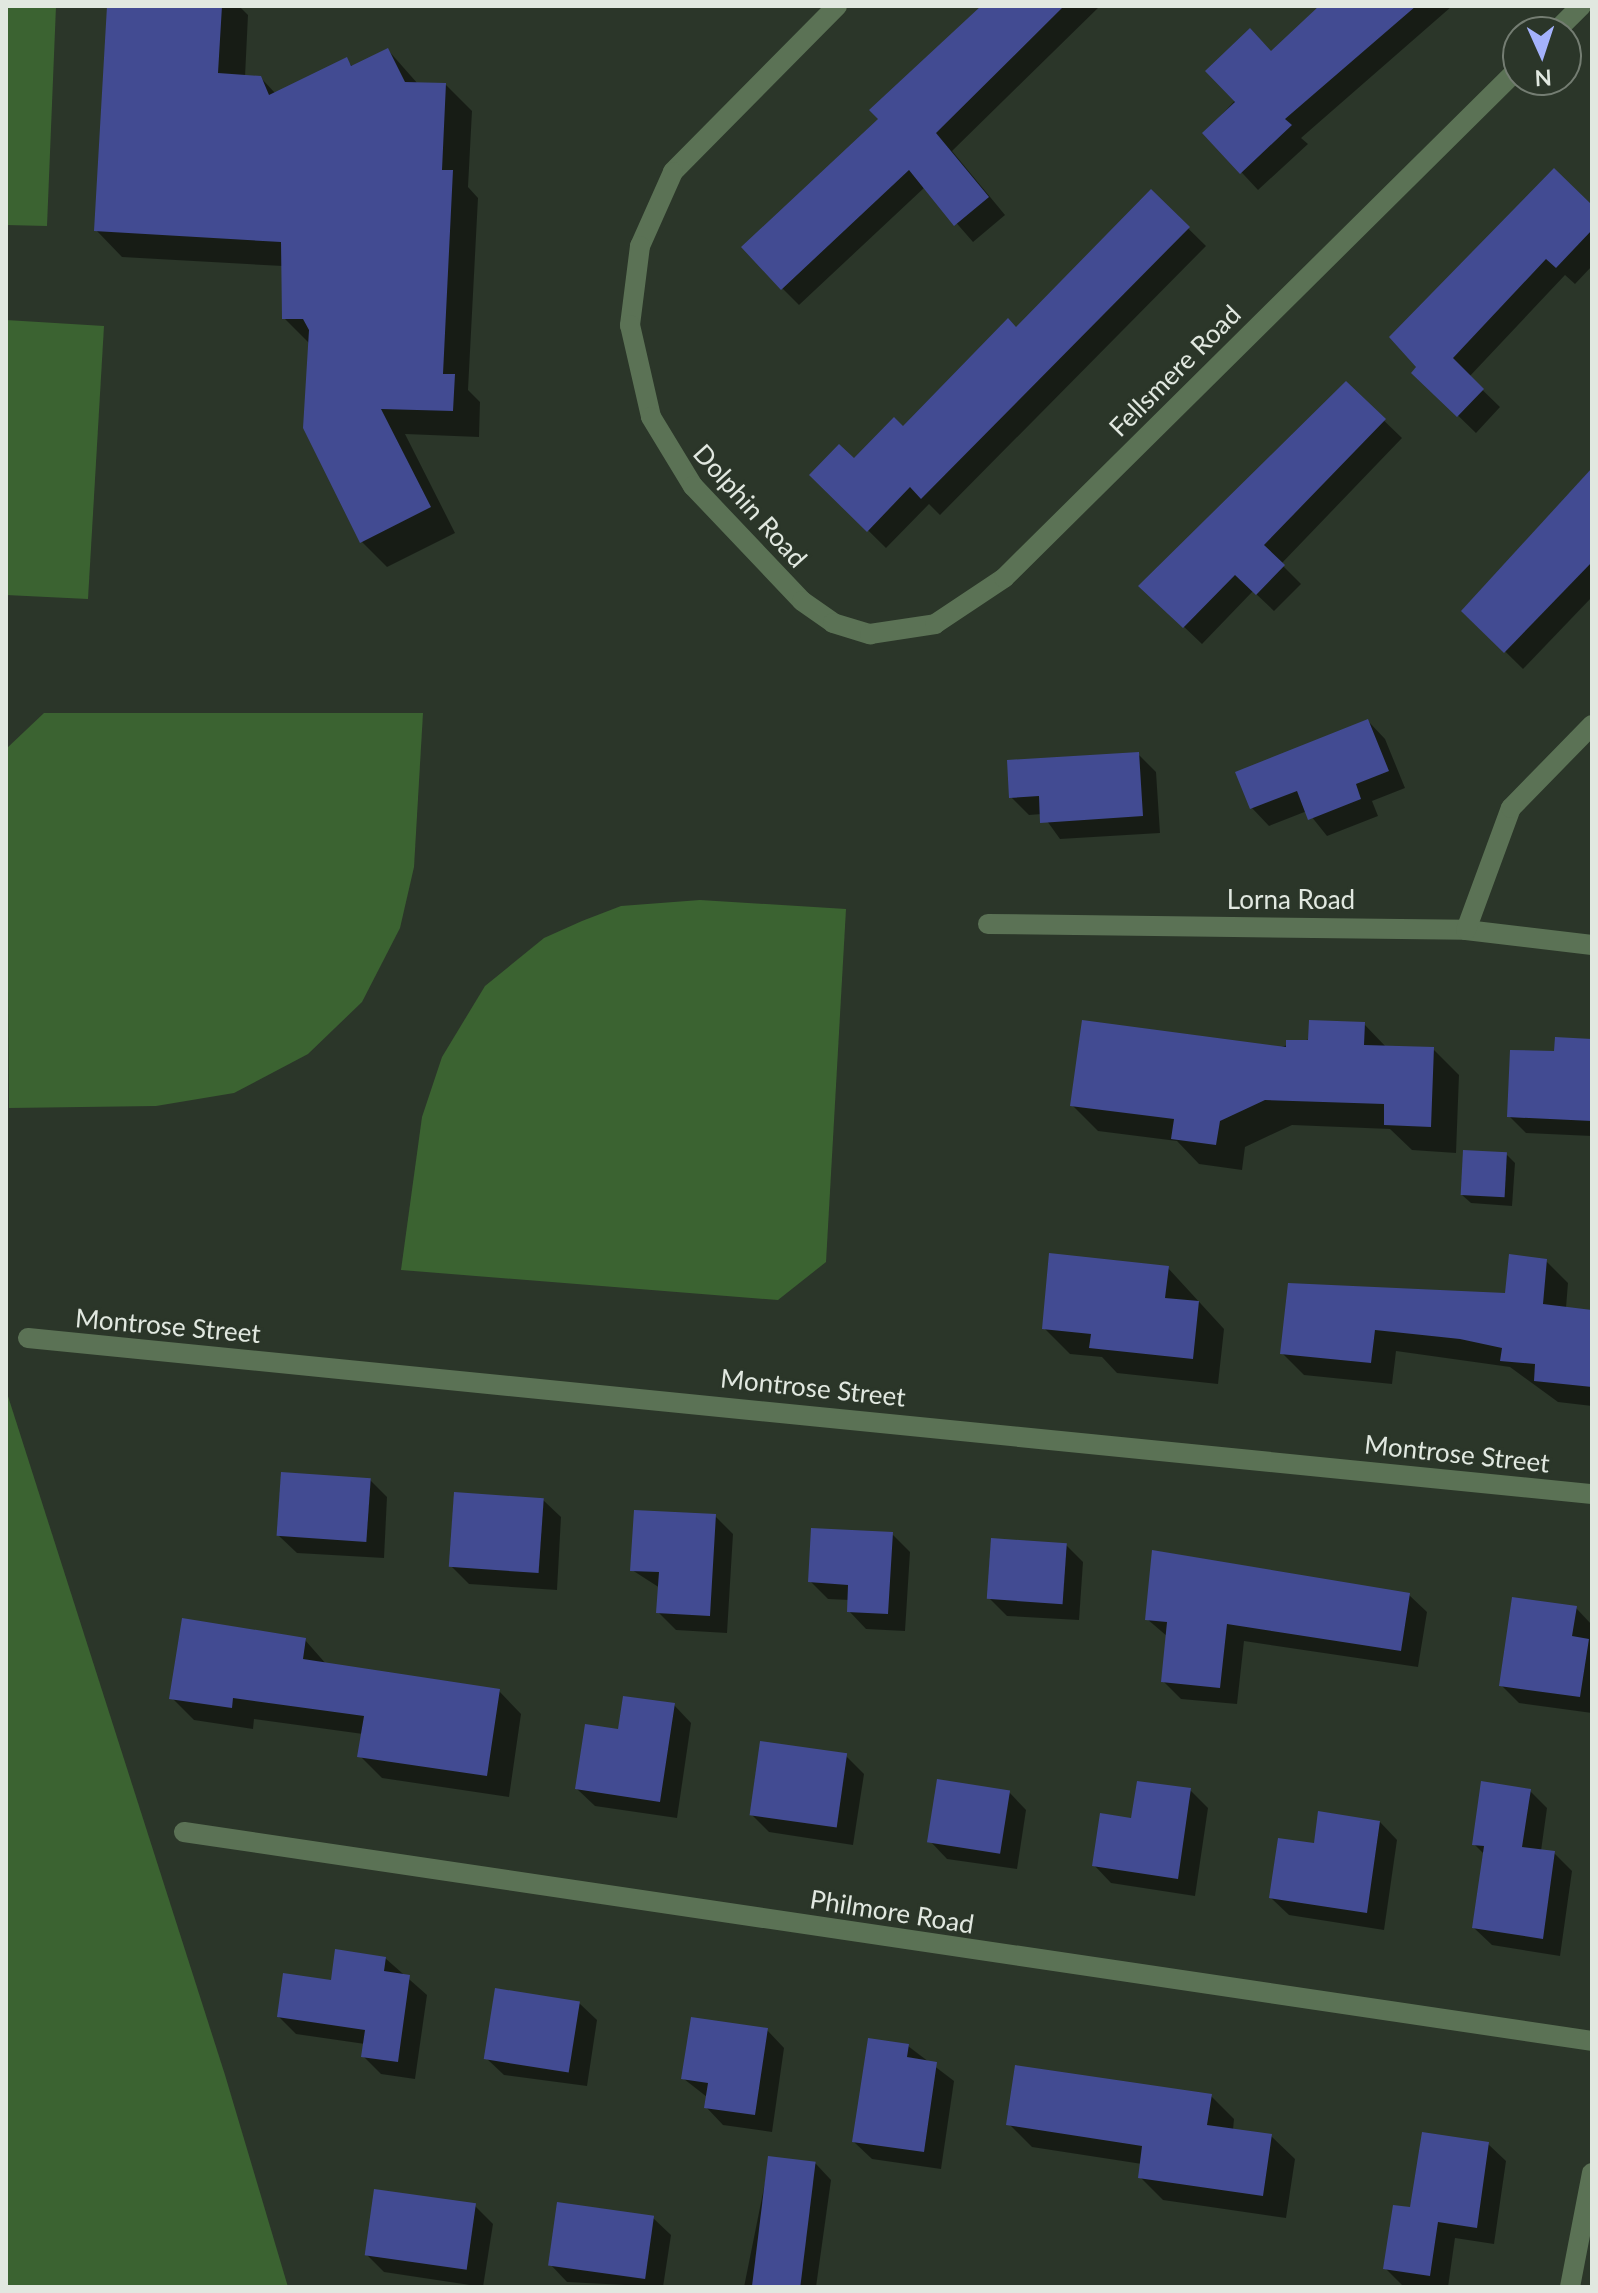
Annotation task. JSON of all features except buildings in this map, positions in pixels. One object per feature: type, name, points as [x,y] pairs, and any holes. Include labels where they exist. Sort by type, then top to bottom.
[{"type":"street","name":"Dolphin Road","points":[[833,623],[774,574],[677,464],[642,392],[630,312],[648,220],[680,161],[837,6]]},
{"type":"street","name":"Fellsmere Road","points":[[833,623],[870,634],[913,633],[979,598],[1502,85]]},
{"type":"street","points":[[1466,930],[1511,808],[1592,725]]},
{"type":"street","name":"Lorna Road","points":[[988,924],[1466,930],[1592,945]]},
{"type":"street","name":"Montrose Street","points":[[28,1338],[1592,1494]]},
{"type":"street","name":"Philmore Road","points":[[184,1832],[1592,2041]]},
{"type":"street","points":[[1570,2287],[1592,2173]]},
{"type":"green space","points":[[6,6],[56,6],[47,226],[6,225]]},
{"type":"green space","points":[[6,320],[104,326],[88,599],[6,595]]},
{"type":"green space","points":[[44,713],[423,713],[414,867],[400,928],[362,1002],[308,1054],[234,1093],[156,1106],[9,1108],[6,749]]},
{"type":"green space","points":[[700,900],[846,909],[826,1262],[778,1300],[401,1270],[422,1117],[442,1057],[485,986],[544,938],[582,921],[621,906]]},
{"type":"green space","points":[[6,1390],[225,2075],[288,2287],[6,2287]]}]
